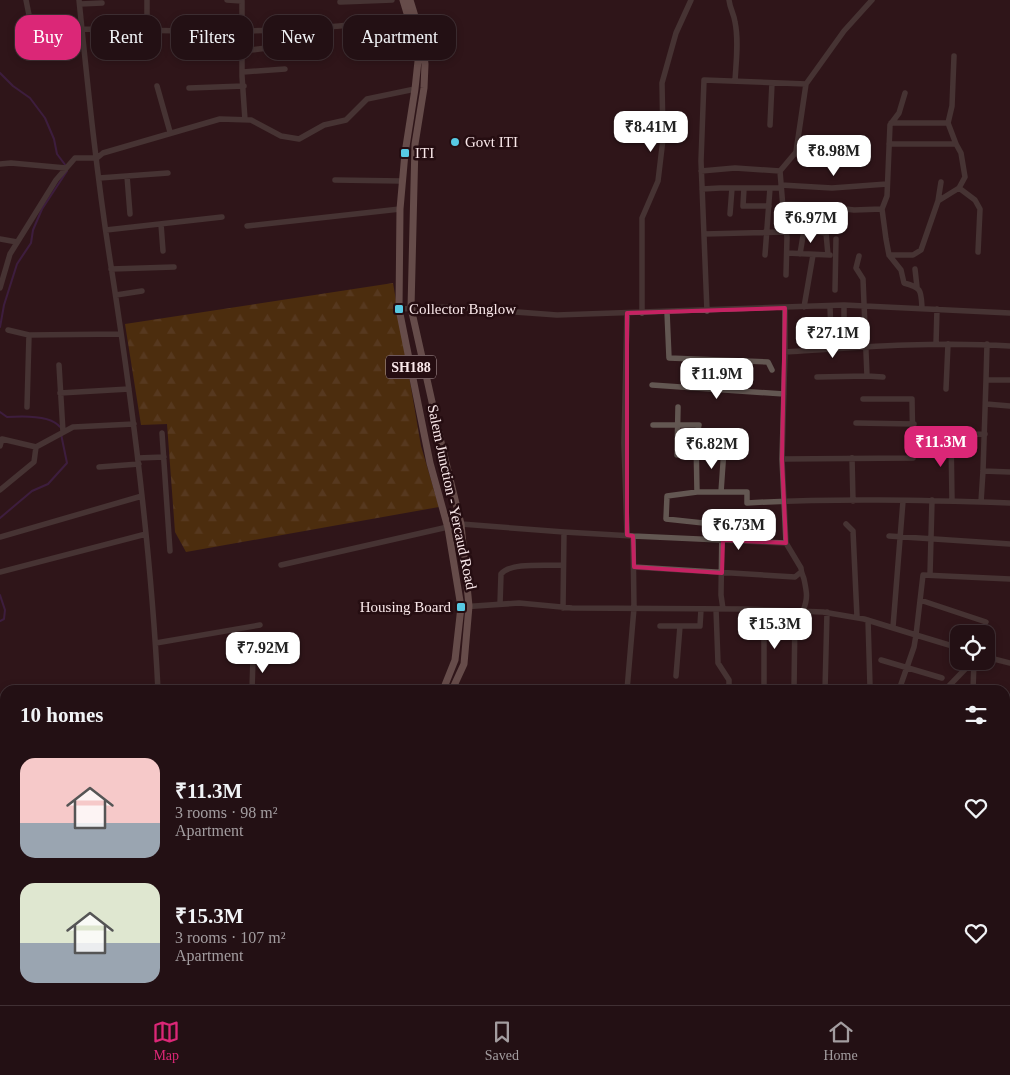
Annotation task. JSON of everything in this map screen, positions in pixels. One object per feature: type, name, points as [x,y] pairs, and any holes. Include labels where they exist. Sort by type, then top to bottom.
[{"type":"main road","points":[[403,0],[407,15]]},
{"type":"main road","name":"Salem Junction - Yercaud Road","points":[[410,0],[413,15]]},
{"type":"main road","name":"Salem Junction - Yercaud Road","points":[[418,60],[402,181],[399,309],[430,463],[448,528],[460,607],[454,660],[444,685]]},
{"type":"main road","name":"SH188","points":[[424,60],[424,88],[414,144],[411,308],[440,442],[461,524],[469,606],[464,664],[454,685]]},
{"type":"street","points":[[26,0],[29,15]]},
{"type":"street","points":[[147,0],[147,15]]},
{"type":"street","points":[[227,0],[242,1],[242,15]]},
{"type":"street","points":[[340,2],[392,0]]},
{"type":"street","points":[[642,313],[642,218],[658,181],[663,139],[662,83],[676,33],[691,0]]},
{"type":"street","points":[[729,0],[735,21],[737,40],[735,81]]},
{"type":"street","points":[[786,275],[786,229],[780,171],[796,152],[806,84],[844,31],[872,0]]},
{"type":"street","points":[[102,3],[80,2],[82,29],[111,269],[134,424],[156,643],[158,685]]},
{"type":"street","points":[[253,31],[343,26]]},
{"type":"street","points":[[82,29],[91,29]]},
{"type":"street","points":[[938,201],[959,188],[964,176],[961,153],[948,124],[952,106],[954,56]]},
{"type":"street","points":[[243,60],[245,120]]},
{"type":"street","points":[[242,72],[285,69]]},
{"type":"street","points":[[707,311],[701,171],[704,80],[806,84]]},
{"type":"street","points":[[770,125],[772,83]]},
{"type":"street","points":[[157,86],[170,132]]},
{"type":"street","points":[[189,88],[244,86]]},
{"type":"street","points":[[0,288],[10,254],[56,180],[75,158],[97,158],[103,153],[220,119],[251,120],[281,136],[299,138],[324,125],[346,120],[367,99],[415,89]]},
{"type":"street","points":[[905,93],[899,113],[891,123],[887,196],[882,209],[889,255],[901,270],[904,283],[917,287],[922,292],[922,308]]},
{"type":"street","points":[[891,123],[948,124]]},
{"type":"street","points":[[889,144],[956,144]]},
{"type":"street","points":[[0,164],[11,163],[66,168]]},
{"type":"street","points":[[701,171],[735,168],[780,171]]},
{"type":"street","points":[[100,178],[168,174]]},
{"type":"street","points":[[127,176],[130,214]]},
{"type":"street","points":[[335,180],[402,181]]},
{"type":"street","points":[[889,255],[913,255],[921,250],[938,201],[941,182]]},
{"type":"street","points":[[702,189],[832,188],[887,184]]},
{"type":"street","points":[[730,214],[732,188]]},
{"type":"street","points":[[744,188],[743,206],[769,206]]},
{"type":"street","points":[[765,255],[770,188]]},
{"type":"street","points":[[959,188],[975,200],[980,209],[978,252]]},
{"type":"street","points":[[783,204],[854,210],[882,209]]},
{"type":"street","points":[[247,226],[400,209]]},
{"type":"street","points":[[106,230],[222,218]]},
{"type":"street","points":[[161,224],[163,251]]},
{"type":"street","points":[[704,234],[766,234],[798,226],[804,230],[826,233],[828,255]]},
{"type":"street","points":[[800,254],[804,230]]},
{"type":"street","points":[[0,239],[17,242]]},
{"type":"street","points":[[835,290],[836,239]]},
{"type":"street","points":[[786,253],[835,255]]},
{"type":"street","points":[[804,307],[813,254]]},
{"type":"street","points":[[859,256],[856,268],[863,279],[867,376]]},
{"type":"street","points":[[111,269],[174,268]]},
{"type":"street","points":[[915,269],[917,287]]},
{"type":"street","points":[[116,296],[142,292]]},
{"type":"street","points":[[399,309],[449,307],[557,315],[844,305],[1010,313]]},
{"type":"street","points":[[844,305],[844,329]]},
{"type":"street","points":[[830,306],[831,335]]},
{"type":"street","points":[[784,308],[783,501],[786,543],[801,568],[808,598],[803,611]]},
{"type":"street","points":[[936,344],[937,308]]},
{"type":"street","points":[[666,312],[669,358],[768,362],[772,370]]},
{"type":"street","points":[[627,313],[624,444],[634,567],[634,608],[627,685]]},
{"type":"street","points":[[8,330],[29,335],[121,334]]},
{"type":"street","points":[[27,407],[29,335]]},
{"type":"street","points":[[785,352],[936,344],[1010,346]]},
{"type":"street","points":[[946,389],[948,344]]},
{"type":"street","points":[[981,502],[984,471],[987,344]]},
{"type":"street","points":[[59,365],[63,432]]},
{"type":"street","points":[[817,377],[883,377]]},
{"type":"street","points":[[986,380],[1010,380]]},
{"type":"street","points":[[652,385],[784,394]]},
{"type":"street","points":[[60,393],[129,389]]},
{"type":"street","points":[[782,459],[913,458],[914,424],[912,398],[863,399]]},
{"type":"street","points":[[986,404],[1010,406]]},
{"type":"street","points":[[677,455],[678,407]]},
{"type":"street","points":[[856,423],[914,424]]},
{"type":"street","points":[[0,446],[2,439],[36,447],[74,427],[134,424]]},
{"type":"street","points":[[652,425],[698,425],[696,439],[697,492]]},
{"type":"street","points":[[162,433],[170,551]]},
{"type":"street","points":[[951,434],[952,501]]},
{"type":"street","points":[[936,435],[985,434]]},
{"type":"street","points":[[0,490],[34,462],[36,447]]},
{"type":"street","points":[[721,492],[724,449]]},
{"type":"street","points":[[99,468],[164,458]]},
{"type":"street","points":[[852,458],[853,501]]},
{"type":"street","points":[[984,471],[1010,472]]},
{"type":"street","points":[[754,524],[722,525],[666,519],[667,496],[697,492],[747,492],[748,503],[932,500],[1010,503]]},
{"type":"street","points":[[0,537],[142,496]]},
{"type":"street","points":[[930,575],[932,500]]},
{"type":"street","points":[[893,627],[903,501]]},
{"type":"street","points":[[281,565],[461,524],[564,532],[786,543]]},
{"type":"street","points":[[846,524],[853,531],[857,617]]},
{"type":"street","points":[[722,525],[721,595],[723,609]]},
{"type":"street","points":[[563,608],[564,532]]},
{"type":"street","points":[[0,572],[146,534]]},
{"type":"street","points":[[889,536],[1010,544]]},
{"type":"street","points":[[500,604],[501,574],[504,570],[513,566],[563,565]]},
{"type":"street","points":[[634,567],[795,577],[801,572]]},
{"type":"street","points":[[901,685],[916,634],[923,575],[1010,580]]},
{"type":"street","points":[[920,600],[986,622]]},
{"type":"street","points":[[460,607],[519,603],[563,608],[827,612],[857,617],[950,645]]},
{"type":"street","points":[[660,626],[700,626],[700,609]]},
{"type":"street","points":[[716,609],[718,663],[729,680],[729,685]]},
{"type":"street","points":[[764,610],[764,685]]},
{"type":"street","points":[[794,685],[795,611]]},
{"type":"street","points":[[825,685],[827,612]]},
{"type":"street","points":[[868,620],[870,685]]},
{"type":"street","points":[[156,643],[260,625]]},
{"type":"street","points":[[676,676],[680,626]]},
{"type":"street","points":[[252,685],[253,658]]},
{"type":"street","points":[[995,659],[1010,663]]},
{"type":"street","points":[[881,660],[907,666],[942,678]]},
{"type":"street","points":[[950,685],[964,670]]},
{"type":"street","points":[[973,670],[973,685]]},
{"type":"highlighted area","points":[[785,308],[782,459],[786,543],[723,540],[722,573],[634,567],[633,536],[627,535],[627,313]]},
{"type":"green space","points":[[393,283],[421,446],[439,507],[186,552],[175,532],[167,424],[141,425],[125,324]]},
{"type":"waterway","points":[[0,73],[13,86],[30,98],[45,118],[54,139],[57,154],[66,166]]},
{"type":"waterway","points":[[0,327],[4,305],[17,264],[31,243],[33,230],[42,209],[67,171]]},
{"type":"waterway","points":[[0,412],[7,417],[43,418],[56,423],[60,427]]},
{"type":"waterway","points":[[0,518],[32,491],[48,484],[67,463],[61,434]]},
{"type":"waterway","points":[[0,595],[5,610],[4,619],[0,621]]},
{"type":"place","name":"Govt ITI","points":[[455,142]]},
{"type":"place","name":"ITI","points":[[405,153]]},
{"type":"place","name":"Collector Bnglow","points":[[399,309]]},
{"type":"place","name":"Housing Board","points":[[461,607]]}]
